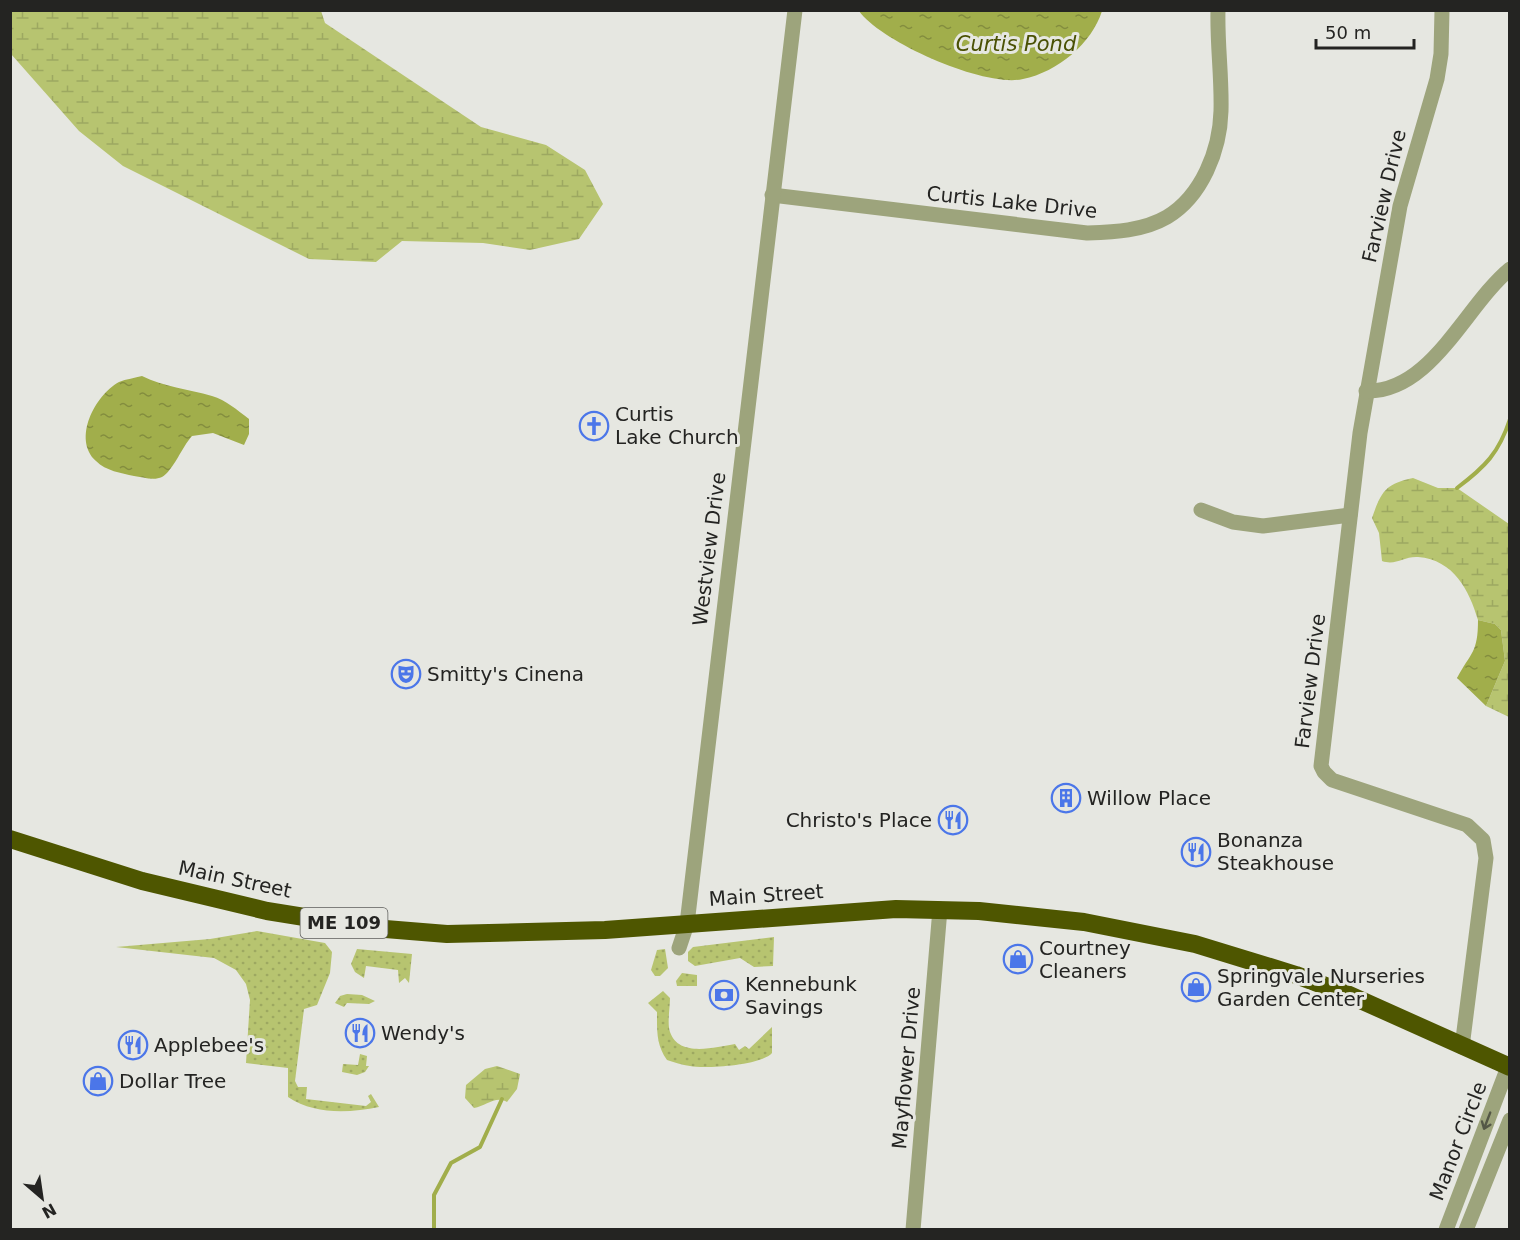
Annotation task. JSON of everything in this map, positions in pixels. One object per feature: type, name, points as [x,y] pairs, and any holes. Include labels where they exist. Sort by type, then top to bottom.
[{"type":"highway","name":"Main Street","points":[[10,839],[190,894],[267,911],[373,928],[447,934],[513,934],[855,911],[940,909],[1084,922],[1195,944],[1316,982],[1509,1067]]},
{"type":"street","name":"Westview Drive","points":[[679,948],[687,924],[795,10]]},
{"type":"street","name":"Curtis Lake Drive","points":[[772,195],[1087,233],[1126,230],[1156,222],[1170,215],[1190,195],[1208,168],[1216,148],[1221,112],[1218,10]]},
{"type":"street","name":"Farview Drive","points":[[1442,10],[1441,54],[1437,79],[1400,206],[1366,392],[1321,766],[1332,780],[1467,825],[1483,840],[1486,858],[1462,1047]]},
{"type":"street","points":[[1366,392],[1387,389],[1419,374],[1487,290],[1509,269]]},
{"type":"street","points":[[1201,510],[1233,522],[1263,526],[1350,515]]},
{"type":"street","name":"Mayflower Drive","points":[[913,1230],[940,909]]},
{"type":"street","name":"Manor Circle","points":[[1446,1230],[1509,1067]]},
{"type":"street","name":"Manor Circle","points":[[1466,1230],[1509,1120]]},
{"type":"green space","points":[[10,11],[321,11],[325,23],[481,127],[546,145],[585,170],[603,204],[579,239],[530,250],[483,243],[402,241],[376,262],[309,259],[123,166],[79,131],[11,54]]},
{"type":"green space","points":[[1413,478],[1438,488],[1457,488],[1509,524],[1509,717],[1486,706],[1505,661],[1501,630],[1495,624],[1478,620],[1465,588],[1450,570],[1441,564],[1431,559],[1418,557],[1392,562],[1382,561],[1379,533],[1372,518],[1375,509],[1385,490],[1396,483]]},
{"type":"green space","points":[[257,931],[325,943],[332,952],[330,973],[317,1005],[304,1009],[295,1081],[298,1087],[307,1087],[306,1099],[366,1106],[371,1102],[368,1096],[371,1094],[379,1107],[332,1111],[309,1107],[288,1097],[288,1068],[246,1063],[250,1000],[246,984],[236,970],[214,958],[116,947],[210,939]]},
{"type":"green space","points":[[774,937],[773,966],[754,967],[740,958],[695,966],[688,961],[688,952],[693,947]]},
{"type":"green space","points":[[357,949],[412,954],[409,983],[405,978],[399,983],[398,970],[366,966],[364,978],[355,972],[351,964]]},
{"type":"green space","points":[[665,949],[668,968],[660,976],[655,976],[651,970],[657,950]]},
{"type":"green space","points":[[682,973],[697,975],[697,986],[677,986],[676,981]]},
{"type":"green space","points":[[663,991],[670,998],[670,1032],[681,1045],[698,1049],[735,1044],[739,1050],[745,1046],[749,1049],[772,1027],[772,1053],[757,1061],[720,1066],[698,1067],[667,1060],[659,1043],[657,1012],[648,1003]]},
{"type":"green space","points":[[362,995],[375,1001],[369,1004],[347,1003],[344,1007],[335,1003],[340,996]]},
{"type":"green space","points":[[360,1054],[367,1056],[366,1066],[369,1066],[365,1072],[357,1075],[342,1072],[343,1064],[358,1065]]},
{"type":"green space","points":[[497,1066],[520,1074],[517,1089],[507,1102],[495,1100],[474,1108],[465,1098],[466,1085],[485,1069]]},
{"type":"water","name":"Curtis Pond","points":[[859,11],[1102,11],[1082,45],[1061,63],[1036,75],[1023,79],[1006,80],[960,70],[911,49],[871,23]]},
{"type":"water","points":[[142,376],[212,396],[231,406],[249,419],[249,434],[244,445],[213,433],[192,436],[170,470],[162,477],[155,479],[119,473],[100,464],[89,452],[86,441],[86,430],[95,407],[110,388],[119,382]]},
{"type":"water","points":[[1478,620],[1495,624],[1501,630],[1505,661],[1486,706],[1457,678],[1475,646]]},
{"type":"waterway","points":[[1457,488],[1490,458],[1501,441],[1510,419]]},
{"type":"waterway","points":[[434,1230],[434,1195],[451,1163],[480,1147],[502,1099]]},
{"type":"place","name":"Curtis Lake Church","points":[[594,426]]},
{"type":"place","name":"Smitty's Cinena","points":[[406,674]]},
{"type":"place","name":"Willow Place","points":[[1066,798]]},
{"type":"place","name":"Christo's Place","points":[[953,820]]},
{"type":"place","name":"Bonanza Steakhouse","points":[[1196,852]]},
{"type":"place","name":"Courtney Cleaners","points":[[1018,959]]},
{"type":"place","name":"Springvale Nurseries Garden Center","points":[[1196,987]]},
{"type":"place","name":"Kennebunk Savings","points":[[724,995]]},
{"type":"place","name":"Wendy's","points":[[360,1033]]},
{"type":"place","name":"Applebee's","points":[[133,1045]]},
{"type":"place","name":"Dollar Tree","points":[[98,1081]]}]
